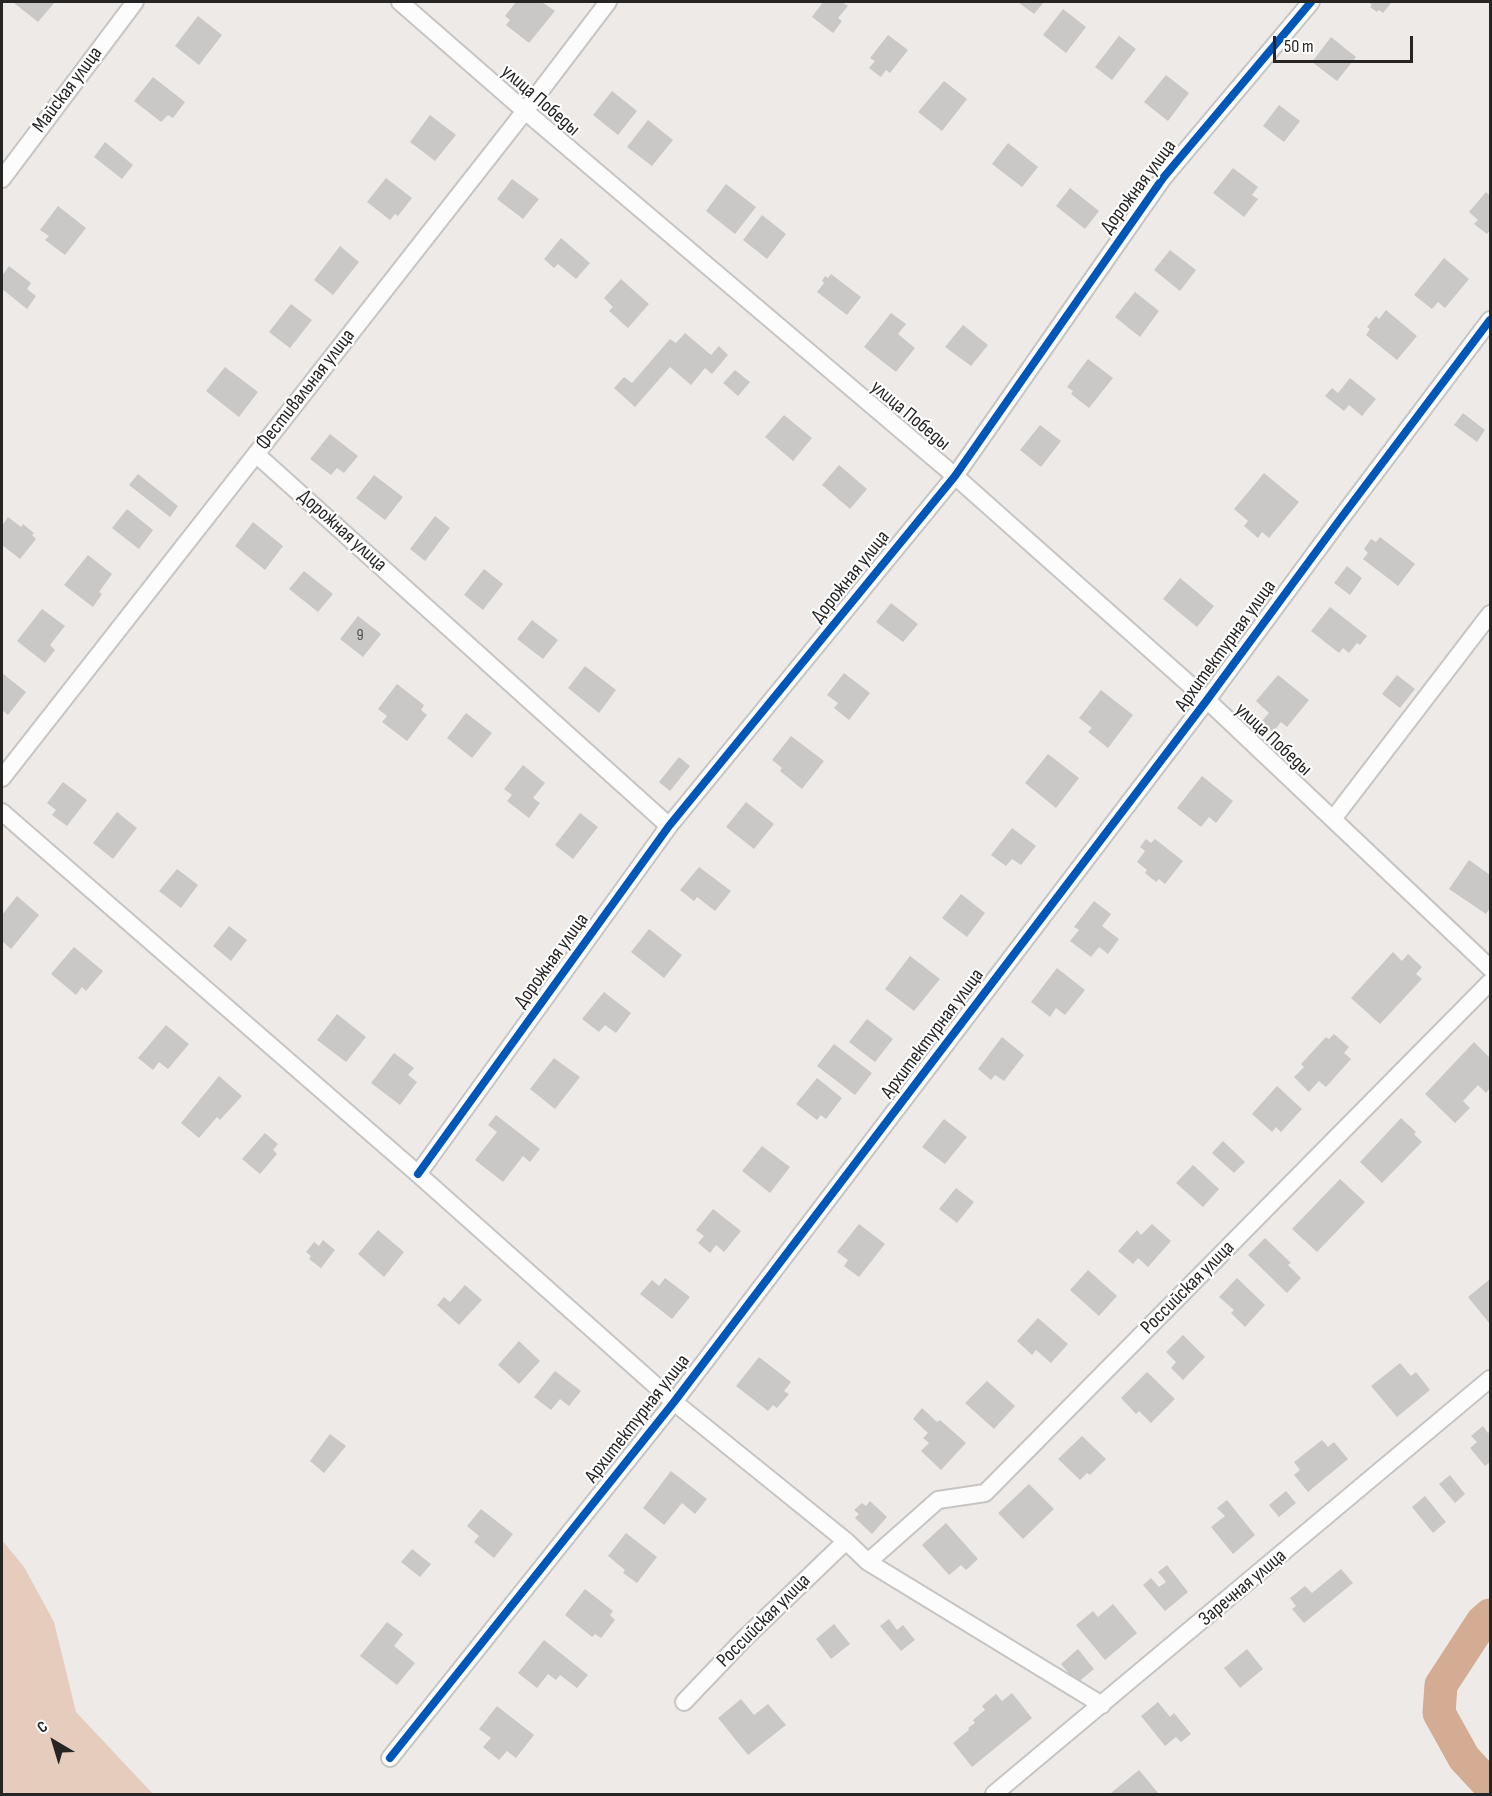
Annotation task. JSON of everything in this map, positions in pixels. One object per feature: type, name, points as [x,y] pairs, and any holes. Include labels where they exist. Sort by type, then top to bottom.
[{"type":"street","name":"Майская улица","points":[[2,179],[135,2]]},
{"type":"street","name":"улица Победы","points":[[400,2],[955,476],[1208,700],[1491,968]]},
{"type":"street","name":"Фестивальная улица","points":[[2,777],[608,2]]},
{"type":"street","name":"Дорожная улица","points":[[418,1174],[669,826],[955,476],[1162,178],[1311,2]]},
{"type":"street","name":"Архитектурная улица","points":[[390,1758],[674,1402],[1208,700],[1338,522],[1491,320]]},
{"type":"street","name":"Дорожная улица","points":[[256,454],[669,826]]},
{"type":"street","points":[[1333,819],[1491,614]]},
{"type":"street","points":[[2,812],[418,1174],[674,1402],[846,1541],[868,1562],[1102,1705]]},
{"type":"street","name":"Российская улица","points":[[868,1562],[938,1500],[985,1493],[1491,982]]},
{"type":"street","name":"Заречная улица","points":[[994,1794],[1491,1379]]},
{"type":"street","name":"Российская улица","points":[[684,1702],[744,1639],[846,1541]]},
{"type":"shaded area","points":[[2,1540],[24,1567],[54,1622],[76,1712],[153,1794],[2,1794]]},
{"type":"building","points":[[15,2],[55,2],[38,22]]},
{"type":"building","points":[[516,2],[542,2],[555,11],[529,43],[506,25],[510,20],[505,16]]},
{"type":"building","points":[[823,2],[842,2],[848,6],[838,18],[842,21],[833,33],[812,17]]},
{"type":"building","points":[[1018,2],[1044,2],[1034,14]]},
{"type":"building","points":[[1368,2],[1392,2],[1383,13],[1370,7],[1372,5]]},
{"type":"building","points":[[1063,9],[1086,27],[1066,53],[1043,35]]},
{"type":"building","points":[[198,16],[222,35],[199,65],[175,46]]},
{"type":"building","points":[[888,35],[908,50],[890,73],[886,70],[881,77],[869,68],[875,61],[870,58]]},
{"type":"building","points":[[1119,36],[1136,49],[1112,80],[1095,67]]},
{"type":"building","points":[[1331,37],[1356,57],[1337,81],[1312,62]]},
{"type":"building","points":[[1166,75],[1189,93],[1168,121],[1144,102]]},
{"type":"building","points":[[153,77],[185,102],[173,118],[168,115],[161,122],[134,101]]},
{"type":"building","points":[[944,81],[967,99],[942,131],[918,112]]},
{"type":"building","points":[[612,91],[637,111],[618,135],[593,115]]},
{"type":"building","points":[[1279,105],[1300,121],[1284,142],[1263,126]]},
{"type":"building","points":[[430,115],[456,135],[435,161],[410,142]]},
{"type":"building","points":[[648,120],[673,140],[652,166],[627,147]]},
{"type":"building","points":[[105,142],[133,165],[122,179],[94,157]]},
{"type":"building","points":[[1008,143],[1038,167],[1022,187],[992,164]]},
{"type":"building","points":[[1233,168],[1258,187],[1252,195],[1258,199],[1244,217],[1213,193]]},
{"type":"building","points":[[386,178],[412,198],[398,216],[395,214],[390,220],[367,202]]},
{"type":"building","points":[[512,179],[539,199],[523,219],[497,199]]},
{"type":"building","points":[[726,184],[756,207],[735,234],[706,211]]},
{"type":"building","points":[[1070,188],[1099,211],[1085,229],[1056,206]]},
{"type":"building","points":[[1486,192],[1490,196],[1490,230],[1487,234],[1474,224],[1478,220],[1469,212]]},
{"type":"building","points":[[58,206],[86,228],[65,255],[45,240],[49,236],[40,230]]},
{"type":"building","points":[[762,215],[786,234],[767,259],[743,240]]},
{"type":"building","points":[[561,238],[590,263],[576,279],[558,264],[554,268],[544,259]]},
{"type":"building","points":[[340,246],[359,262],[333,295],[314,280]]},
{"type":"building","points":[[1170,250],[1196,270],[1180,291],[1154,270]]},
{"type":"building","points":[[1444,258],[1469,279],[1445,308],[1438,302],[1432,309],[1414,295]]},
{"type":"building","points":[[9,266],[31,283],[27,289],[36,296],[27,309],[2,289],[2,276]]},
{"type":"building","points":[[831,274],[861,297],[847,315],[817,292],[824,283],[822,281],[825,276],[828,278]]},
{"type":"building","points":[[621,279],[649,304],[628,328],[609,311],[613,307],[604,298]]},
{"type":"building","points":[[1135,292],[1159,311],[1140,337],[1115,317]]},
{"type":"building","points":[[291,304],[312,320],[290,348],[269,332]]},
{"type":"building","points":[[1386,310],[1417,336],[1397,360],[1366,335],[1370,329],[1367,327],[1376,316],[1379,319]]},
{"type":"building","points":[[891,313],[906,324],[898,334],[915,348],[896,372],[864,347]]},
{"type":"building","points":[[963,325],[988,345],[971,366],[945,347]]},
{"type":"building","points":[[685,333],[711,355],[719,346],[728,355],[712,374],[705,368],[691,385],[670,367],[635,407],[614,388],[624,377],[632,383],[670,339],[676,343]]},
{"type":"building","points":[[1088,359],[1113,378],[1089,408],[1071,394],[1073,391],[1067,387]]},
{"type":"building","points":[[225,367],[258,392],[239,417],[206,391]]},
{"type":"building","points":[[735,370],[750,382],[738,396],[723,383]]},
{"type":"building","points":[[1350,378],[1376,399],[1362,416],[1349,405],[1344,411],[1325,396],[1332,388],[1338,393]]},
{"type":"building","points":[[1463,413],[1485,430],[1477,442],[1454,425]]},
{"type":"building","points":[[784,415],[812,438],[793,461],[765,437]]},
{"type":"building","points":[[1040,425],[1061,441],[1041,467],[1020,450]]},
{"type":"building","points":[[330,434],[358,456],[344,473],[337,468],[331,475],[310,459]]},
{"type":"building","points":[[839,465],[867,489],[850,509],[822,485]]},
{"type":"building","points":[[1264,473],[1299,502],[1269,538],[1262,532],[1258,538],[1244,526],[1248,521],[1234,509]]},
{"type":"building","points":[[138,474],[178,506],[170,517],[129,485]]},
{"type":"building","points":[[374,475],[403,497],[385,520],[356,498]]},
{"type":"building","points":[[127,509],[153,530],[139,549],[112,528]]},
{"type":"building","points":[[435,516],[450,528],[425,561],[410,549]]},
{"type":"building","points":[[8,517],[21,527],[23,524],[34,533],[32,535],[36,539],[20,559],[2,545],[2,526]]},
{"type":"building","points":[[253,522],[283,546],[265,570],[235,546]]},
{"type":"building","points":[[1380,537],[1415,564],[1398,586],[1363,559],[1368,553],[1364,549],[1371,539],[1376,542]]},
{"type":"building","points":[[88,555],[112,574],[99,592],[102,594],[93,607],[64,585]]},
{"type":"building","points":[[1347,566],[1362,578],[1350,595],[1334,583]]},
{"type":"building","points":[[484,569],[503,584],[483,610],[464,595]]},
{"type":"building","points":[[304,571],[333,594],[318,612],[289,589]]},
{"type":"building","points":[[1180,578],[1214,606],[1197,627],[1163,599]]},
{"type":"building","points":[[891,603],[918,624],[903,642],[876,622]]},
{"type":"building","points":[[1330,607],[1367,636],[1349,653],[1343,648],[1339,653],[1311,631]]},
{"type":"building","points":[[42,609],[65,626],[50,645],[55,650],[45,663],[17,641]]},
{"type":"building","points":[[358,616],[381,634],[363,657],[340,639]]},
{"type":"building","points":[[532,620],[558,640],[543,659],[517,639]]},
{"type":"building","points":[[585,666],[616,690],[599,713],[568,688]]},
{"type":"building","points":[[2,673],[26,692],[8,715],[2,710]]},
{"type":"building","points":[[844,673],[870,693],[849,720],[834,708],[838,703],[827,695]]},
{"type":"building","points":[[1278,675],[1309,700],[1287,727],[1281,722],[1273,732],[1261,722],[1269,713],[1256,701]]},
{"type":"building","points":[[1397,675],[1415,689],[1400,708],[1382,694]]},
{"type":"building","points":[[397,684],[424,705],[421,710],[427,715],[407,741],[382,722],[387,716],[378,709]]},
{"type":"building","points":[[1101,690],[1133,715],[1108,748],[1088,732],[1092,728],[1079,718]]},
{"type":"building","points":[[466,713],[492,733],[472,758],[447,738]]},
{"type":"building","points":[[791,736],[824,761],[802,789],[780,771],[782,768],[772,760]]},
{"type":"building","points":[[1048,754],[1079,778],[1056,808],[1025,783]]},
{"type":"building","points":[[679,757],[690,766],[670,791],[659,782]]},
{"type":"building","points":[[523,765],[545,783],[533,798],[540,803],[529,818],[507,801],[512,795],[504,789]]},
{"type":"building","points":[[1202,776],[1233,801],[1216,823],[1209,817],[1201,827],[1177,808]]},
{"type":"building","points":[[63,782],[87,800],[67,826],[52,815],[56,810],[47,803]]},
{"type":"building","points":[[746,802],[774,824],[754,849],[726,827]]},
{"type":"building","points":[[117,812],[137,828],[113,859],[93,843]]},
{"type":"building","points":[[580,813],[598,827],[573,859],[555,845]]},
{"type":"building","points":[[1012,828],[1036,846],[1021,865],[1012,859],[1006,866],[991,855]]},
{"type":"building","points":[[1146,839],[1151,843],[1155,839],[1183,861],[1165,884],[1159,879],[1156,882],[1137,862],[1145,851],[1140,847]]},
{"type":"building","points":[[1469,860],[1490,875],[1490,908],[1486,914],[1449,889]]},
{"type":"building","points":[[699,867],[731,891],[715,911],[697,897],[694,901],[680,890]]},
{"type":"building","points":[[177,869],[198,885],[181,908],[159,891]]},
{"type":"building","points":[[961,894],[985,913],[967,937],[942,918]]},
{"type":"building","points":[[17,896],[39,915],[11,949],[2,941],[2,915]]},
{"type":"building","points":[[1094,901],[1111,914],[1102,926],[1119,939],[1108,954],[1099,947],[1091,957],[1070,941],[1079,930],[1074,927]]},
{"type":"building","points":[[229,926],[247,940],[231,961],[213,946]]},
{"type":"building","points":[[649,929],[682,955],[664,978],[631,952]]},
{"type":"building","points":[[74,947],[103,971],[86,991],[82,987],[76,995],[51,974]]},
{"type":"building","points":[[1393,952],[1402,961],[1408,954],[1422,967],[1416,974],[1422,979],[1380,1024],[1351,998]]},
{"type":"building","points":[[910,956],[940,979],[914,1011],[885,989]]},
{"type":"building","points":[[1057,968],[1085,990],[1065,1015],[1056,1008],[1050,1017],[1031,1002]]},
{"type":"building","points":[[604,992],[631,1013],[616,1033],[605,1025],[599,1032],[582,1019]]},
{"type":"building","points":[[337,1014],[366,1037],[346,1062],[317,1040]]},
{"type":"building","points":[[867,1019],[893,1039],[875,1062],[849,1042]]},
{"type":"building","points":[[166,1025],[189,1044],[168,1069],[159,1062],[153,1070],[138,1058]]},
{"type":"building","points":[[1334,1034],[1349,1047],[1344,1053],[1351,1059],[1326,1087],[1319,1081],[1309,1092],[1294,1077],[1304,1067],[1301,1064],[1326,1037],[1329,1039]]},
{"type":"building","points":[[1002,1037],[1024,1055],[1004,1081],[995,1075],[991,1080],[978,1069]]},
{"type":"building","points":[[1474,1042],[1490,1058],[1490,1088],[1486,1093],[1478,1085],[1463,1101],[1470,1108],[1455,1123],[1425,1094]]},
{"type":"building","points":[[834,1044],[872,1073],[855,1095],[817,1066]]},
{"type":"building","points":[[394,1053],[414,1068],[408,1075],[417,1082],[400,1105],[371,1083]]},
{"type":"building","points":[[554,1058],[580,1077],[555,1109],[530,1089]]},
{"type":"building","points":[[219,1076],[242,1096],[220,1120],[217,1117],[199,1138],[181,1123]]},
{"type":"building","points":[[817,1078],[842,1098],[826,1119],[821,1115],[817,1120],[796,1104]]},
{"type":"building","points":[[1277,1086],[1302,1109],[1281,1132],[1276,1127],[1272,1132],[1252,1114]]},
{"type":"building","points":[[496,1115],[540,1149],[530,1162],[523,1156],[503,1182],[475,1160],[497,1132],[488,1125]]},
{"type":"building","points":[[1401,1118],[1416,1132],[1414,1134],[1422,1142],[1382,1183],[1360,1162]]},
{"type":"building","points":[[944,1119],[967,1137],[945,1164],[922,1147]]},
{"type":"building","points":[[265,1133],[278,1144],[273,1150],[277,1154],[260,1174],[242,1159]]},
{"type":"building","points":[[1223,1141],[1245,1162],[1234,1173],[1212,1153]]},
{"type":"building","points":[[762,1146],[790,1167],[770,1193],[742,1171]]},
{"type":"building","points":[[1193,1165],[1219,1189],[1203,1207],[1176,1183]]},
{"type":"building","points":[[1340,1179],[1365,1202],[1317,1252],[1292,1229]]},
{"type":"building","points":[[956,1188],[974,1202],[957,1223],[939,1209]]},
{"type":"building","points":[[713,1209],[741,1231],[724,1252],[716,1245],[710,1253],[698,1243],[704,1236],[696,1230]]},
{"type":"building","points":[[859,1224],[885,1244],[859,1277],[844,1266],[848,1260],[837,1252]]},
{"type":"building","points":[[1152,1224],[1171,1241],[1148,1267],[1138,1258],[1133,1264],[1118,1251],[1137,1230],[1141,1235]]},
{"type":"building","points":[[378,1230],[404,1252],[384,1277],[358,1254]]},
{"type":"building","points":[[1265,1238],[1291,1263],[1288,1265],[1301,1278],[1287,1293],[1248,1255]]},
{"type":"building","points":[[323,1240],[335,1250],[321,1268],[309,1259],[311,1256],[306,1252],[314,1242],[319,1246]]},
{"type":"building","points":[[1088,1270],[1117,1296],[1099,1316],[1070,1290]]},
{"type":"building","points":[[665,1278],[690,1297],[672,1319],[640,1294],[652,1280],[659,1286]]},
{"type":"building","points":[[1237,1278],[1265,1305],[1245,1327],[1231,1313],[1234,1310],[1219,1297]]},
{"type":"building","points":[[1490,1279],[1490,1324],[1468,1297]]},
{"type":"building","points":[[465,1285],[482,1300],[459,1325],[437,1305],[444,1297],[450,1302]]},
{"type":"building","points":[[1038,1318],[1068,1344],[1051,1363],[1036,1350],[1032,1355],[1017,1341]]},
{"type":"building","points":[[1183,1335],[1205,1357],[1183,1380],[1171,1368],[1176,1362],[1166,1352]]},
{"type":"building","points":[[519,1341],[540,1361],[519,1384],[498,1365]]},
{"type":"building","points":[[759,1357],[791,1382],[784,1391],[789,1394],[777,1408],[773,1405],[768,1411],[736,1386]]},
{"type":"building","points":[[1400,1363],[1411,1376],[1416,1372],[1430,1390],[1397,1417],[1371,1386]]},
{"type":"building","points":[[555,1371],[581,1391],[569,1406],[560,1399],[551,1410],[534,1397]]},
{"type":"building","points":[[1147,1372],[1175,1399],[1151,1423],[1139,1411],[1136,1414],[1121,1398]]},
{"type":"building","points":[[987,1381],[1015,1406],[994,1429],[965,1403]]},
{"type":"building","points":[[922,1408],[937,1422],[940,1420],[966,1443],[941,1470],[921,1451],[929,1443],[923,1438],[928,1433],[913,1419]]},
{"type":"building","points":[[1483,1426],[1488,1433],[1490,1431],[1490,1462],[1485,1466],[1470,1448],[1477,1442],[1471,1436]]},
{"type":"building","points":[[330,1434],[346,1446],[324,1473],[310,1461]]},
{"type":"building","points":[[1082,1436],[1106,1459],[1090,1475],[1087,1473],[1080,1480],[1058,1459]]},
{"type":"building","points":[[1322,1440],[1328,1447],[1334,1442],[1348,1459],[1308,1492],[1294,1475],[1300,1470],[1294,1462]]},
{"type":"building","points":[[671,1471],[707,1499],[695,1514],[682,1503],[664,1525],[643,1508]]},
{"type":"building","points":[[1450,1475],[1465,1494],[1455,1503],[1439,1484]]},
{"type":"building","points":[[1029,1484],[1054,1509],[1023,1539],[998,1513]]},
{"type":"building","points":[[1286,1491],[1296,1503],[1279,1517],[1269,1505]]},
{"type":"building","points":[[1425,1496],[1446,1522],[1433,1533],[1412,1507]]},
{"type":"building","points":[[1227,1500],[1255,1535],[1233,1554],[1211,1527],[1225,1516],[1217,1508]]},
{"type":"building","points":[[870,1501],[887,1517],[872,1534],[855,1518],[859,1514],[854,1510],[862,1503],[866,1506]]},
{"type":"building","points":[[481,1509],[513,1534],[494,1558],[474,1542],[479,1536],[467,1526]]},
{"type":"building","points":[[946,1523],[978,1559],[966,1570],[961,1565],[949,1575],[922,1545]]},
{"type":"building","points":[[626,1533],[657,1557],[637,1583],[623,1573],[625,1570],[608,1556]]},
{"type":"building","points":[[412,1549],[431,1564],[420,1577],[401,1562]]},
{"type":"building","points":[[1167,1565],[1188,1592],[1165,1611],[1143,1585],[1151,1578],[1159,1587],[1166,1582],[1158,1572]]},
{"type":"building","points":[[1341,1569],[1353,1583],[1304,1623],[1292,1609],[1296,1606],[1290,1598],[1305,1586],[1312,1593]]},
{"type":"building","points":[[585,1589],[613,1611],[610,1615],[615,1620],[601,1638],[595,1634],[592,1637],[565,1615]]},
{"type":"building","points":[[1113,1604],[1137,1633],[1105,1660],[1076,1625],[1093,1611],[1098,1617]]},
{"type":"building","points":[[889,1619],[897,1630],[903,1625],[915,1640],[901,1651],[880,1626]]},
{"type":"building","points":[[387,1622],[403,1634],[394,1646],[415,1663],[397,1685],[360,1656]]},
{"type":"building","points":[[834,1624],[850,1644],[831,1659],[816,1639]]},
{"type":"building","points":[[544,1640],[588,1675],[577,1688],[560,1675],[556,1680],[548,1674],[537,1688],[518,1673]]},
{"type":"building","points":[[1078,1649],[1094,1669],[1077,1683],[1061,1664]]},
{"type":"building","points":[[1247,1649],[1263,1669],[1240,1688],[1224,1668]]},
{"type":"building","points":[[1012,1693],[1032,1718],[972,1767],[953,1743],[969,1730],[968,1728],[975,1723],[973,1720],[985,1710],[982,1706],[996,1694],[1002,1701]]},
{"type":"building","points":[[741,1699],[754,1715],[768,1704],[786,1725],[748,1755],[718,1718]]},
{"type":"building","points":[[1158,1702],[1170,1717],[1174,1713],[1191,1734],[1181,1742],[1176,1737],[1165,1746],[1141,1716]]},
{"type":"building","points":[[497,1706],[534,1735],[516,1758],[507,1751],[499,1760],[483,1747],[491,1738],[479,1729]]},
{"type":"building","points":[[1139,1770],[1159,1794],[1111,1793]]},
{"type":"waterway","points":[[1490,1615],[1482,1622],[1441,1685],[1439,1713],[1464,1758],[1490,1786]]},
{"type":"cycle path","points":[[418,1174],[669,826],[955,476],[1163,178],[1311,2]]},
{"type":"cycle path","points":[[390,1758],[674,1402],[1207,700],[1490,320]]}]
